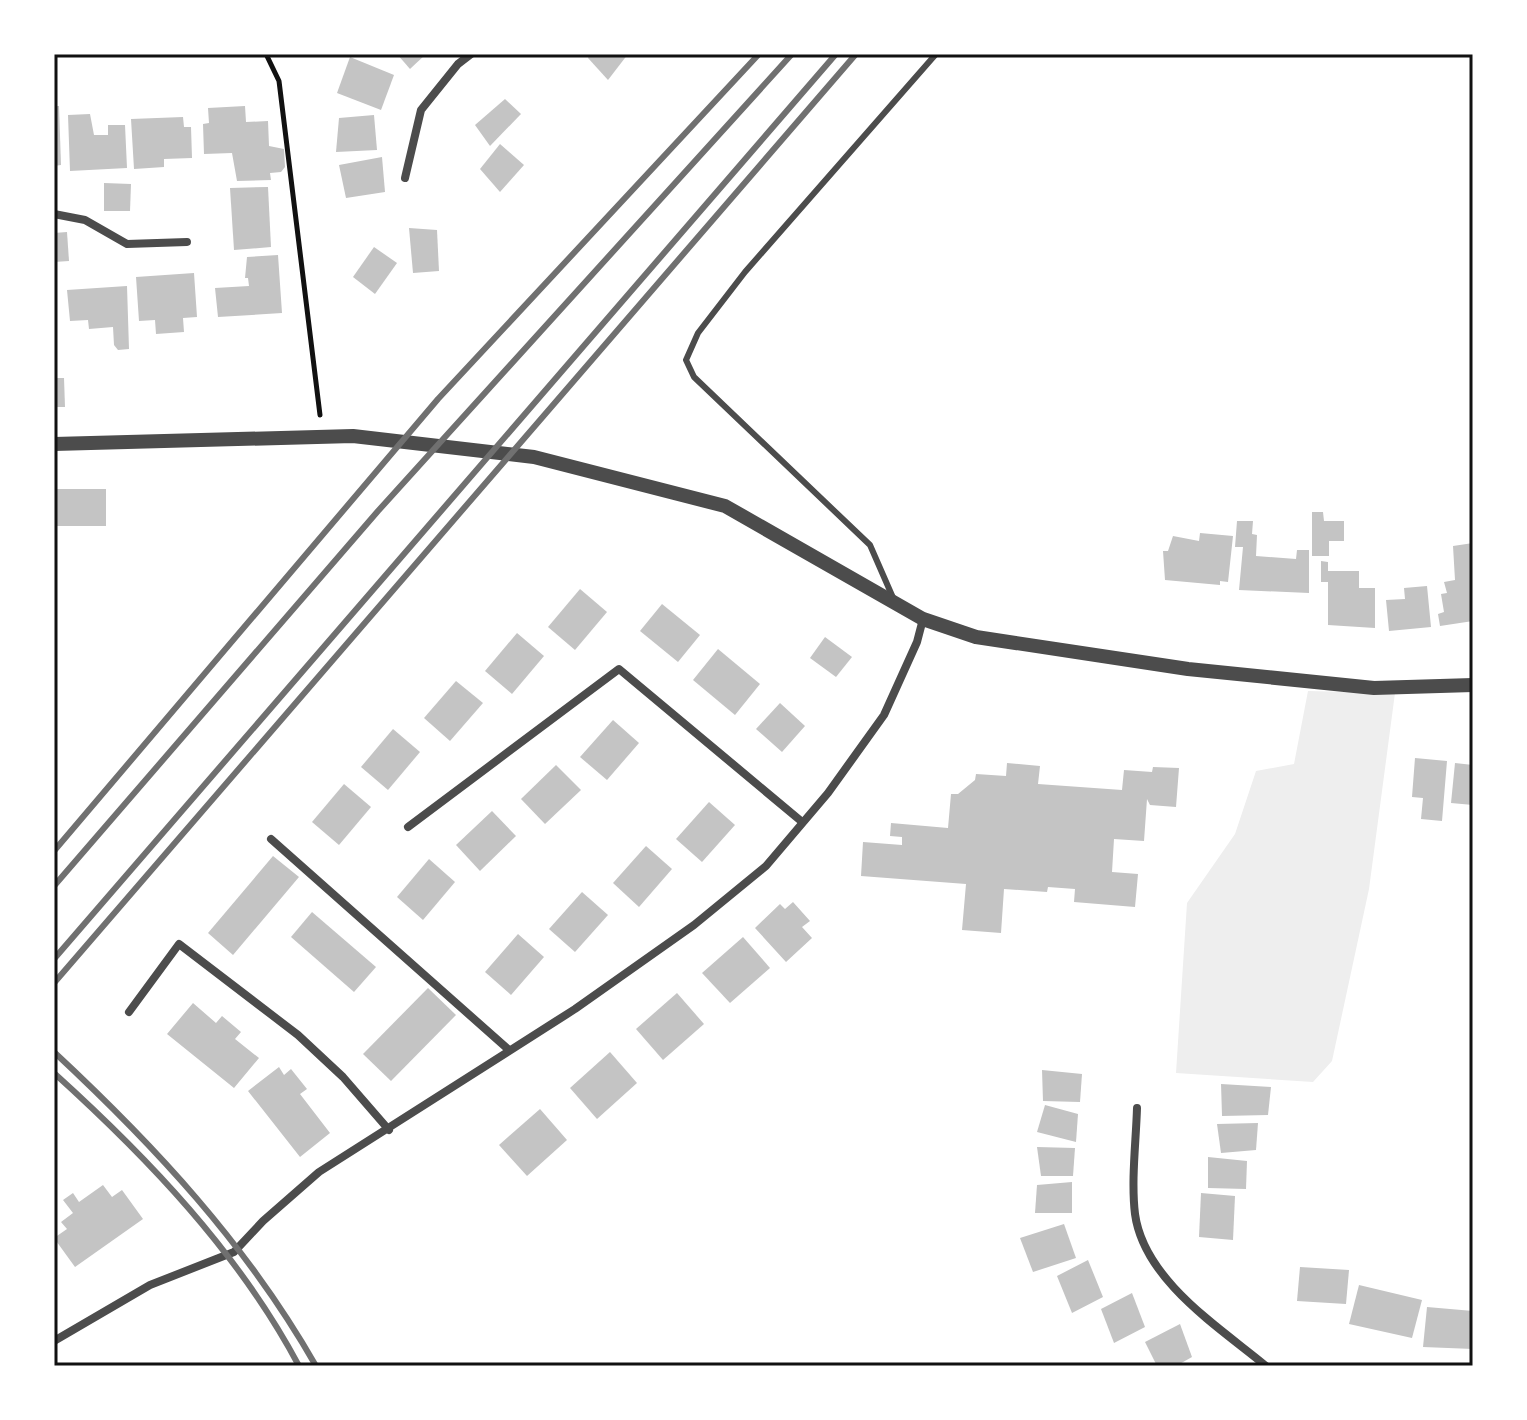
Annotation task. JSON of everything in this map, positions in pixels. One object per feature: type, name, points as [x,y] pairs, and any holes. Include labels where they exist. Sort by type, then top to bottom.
[{"type":"street","points":[[405,178],[421,110],[458,64],[471,54]]},
{"type":"street","points":[[54,214],[85,220],[127,244],[187,242]]},
{"type":"street","points":[[54,444],[353,436],[534,457],[725,506],[923,619],[976,637],[1188,669],[1374,688],[1473,685]]},
{"type":"street","points":[[54,1341],[150,1285],[234,1252],[263,1221],[319,1172],[575,1009],[694,925],[766,866],[801,821],[828,793],[884,715],[917,642],[923,619]]},
{"type":"street","points":[[408,827],[619,669],[801,821]]},
{"type":"street","points":[[271,839],[509,1050]]},
{"type":"street","points":[[129,1012],[179,944],[298,1035],[343,1077],[389,1130]]},
{"type":"street","points":[[1137,1108],[1135,1215],[1150,1257],[1192,1303],[1266,1366]]},
{"type":"lane","points":[[896,603],[870,545],[694,377],[686,360],[698,333],[745,272],[936,54]]},
{"type":"path","points":[[266,54],[279,81],[320,415]]},
{"type":"shaded area","points":[[1308,691],[1395,693],[1369,889],[1332,1061],[1313,1082],[1176,1073],[1187,903],[1235,834],[1256,771],[1294,764]]},
{"type":"building","points":[[397,54],[426,54],[410,69]]},
{"type":"building","points":[[590,54],[628,54],[608,80],[588,58]]},
{"type":"building","points":[[350,57],[394,75],[381,110],[337,93]]},
{"type":"building","points":[[505,99],[521,114],[490,146],[475,125]]},
{"type":"building","points":[[54,106],[59,106],[61,165],[54,166]]},
{"type":"building","points":[[245,106],[246,122],[268,121],[269,146],[284,149],[285,167],[281,172],[270,173],[271,180],[237,181],[232,153],[204,154],[203,124],[209,123],[208,108]]},
{"type":"building","points":[[90,114],[94,135],[108,135],[108,125],[125,125],[127,168],[70,171],[68,115]]},
{"type":"building","points":[[374,115],[377,150],[336,152],[339,118]]},
{"type":"building","points":[[183,117],[184,127],[191,127],[192,158],[164,159],[164,167],[134,169],[131,119]]},
{"type":"building","points":[[500,144],[524,165],[500,192],[480,169]]},
{"type":"building","points":[[382,157],[385,192],[346,198],[339,165]]},
{"type":"building","points":[[104,183],[131,184],[130,211],[104,211]]},
{"type":"building","points":[[268,187],[271,247],[234,250],[230,188]]},
{"type":"building","points":[[409,228],[437,230],[439,271],[413,273]]},
{"type":"building","points":[[67,232],[69,261],[54,262],[54,233]]},
{"type":"building","points":[[374,247],[397,263],[375,294],[353,277]]},
{"type":"building","points":[[278,255],[282,313],[218,317],[215,288],[249,286],[248,278],[245,278],[247,257]]},
{"type":"building","points":[[194,273],[197,317],[183,318],[184,332],[156,334],[155,320],[139,321],[136,277]]},
{"type":"building","points":[[127,286],[129,349],[118,350],[114,345],[113,327],[89,329],[88,320],[70,321],[67,290]]},
{"type":"building","points":[[54,378],[64,378],[65,407],[54,407]]},
{"type":"building","points":[[54,489],[106,489],[106,526],[54,526]]},
{"type":"building","points":[[1312,512],[1323,512],[1324,521],[1344,521],[1344,541],[1329,541],[1329,556],[1312,556]]},
{"type":"building","points":[[1237,521],[1253,521],[1252,534],[1257,535],[1256,556],[1296,559],[1297,550],[1309,550],[1309,593],[1239,590],[1243,547],[1235,547]]},
{"type":"building","points":[[1200,533],[1233,536],[1228,582],[1220,581],[1220,585],[1165,580],[1163,551],[1168,551],[1173,536],[1199,541]]},
{"type":"building","points":[[1473,543],[1473,621],[1440,626],[1438,614],[1444,612],[1441,594],[1447,593],[1444,582],[1455,580],[1453,546]]},
{"type":"building","points":[[1321,561],[1328,562],[1328,571],[1359,571],[1359,588],[1375,588],[1375,628],[1328,625],[1328,582],[1321,582]]},
{"type":"building","points":[[1427,586],[1431,627],[1389,631],[1386,600],[1405,599],[1404,588]]},
{"type":"building","points":[[580,589],[607,612],[575,650],[548,627]]},
{"type":"building","points":[[662,604],[700,635],[678,662],[640,631]]},
{"type":"building","points":[[517,633],[544,656],[512,694],[485,671]]},
{"type":"building","points":[[825,637],[852,657],[836,677],[810,658]]},
{"type":"building","points":[[718,649],[760,684],[735,715],[693,680]]},
{"type":"building","points":[[456,681],[483,703],[450,741],[424,718]]},
{"type":"building","points":[[780,703],[805,726],[782,752],[756,729]]},
{"type":"building","points":[[613,720],[639,743],[607,780],[580,757]]},
{"type":"building","points":[[393,729],[420,752],[388,790],[361,767]]},
{"type":"building","points":[[1415,758],[1447,761],[1442,821],[1421,819],[1423,798],[1412,797]]},
{"type":"building","points":[[1007,763],[1040,766],[1038,784],[1122,790],[1124,770],[1152,772],[1153,767],[1179,768],[1176,807],[1150,805],[1147,799],[1144,841],[1114,839],[1112,872],[1138,874],[1135,907],[1074,902],[1075,889],[1048,887],[1047,892],[1004,889],[1001,933],[962,930],[966,884],[861,876],[863,842],[902,845],[902,837],[890,836],[891,823],[948,828],[951,794],[958,794],[975,780],[976,774],[1006,776]]},
{"type":"building","points":[[1455,763],[1473,765],[1473,805],[1451,803]]},
{"type":"building","points":[[556,765],[581,790],[545,824],[521,799]]},
{"type":"building","points":[[344,784],[371,807],[339,845],[312,822]]},
{"type":"building","points":[[709,802],[735,825],[702,862],[676,839]]},
{"type":"building","points":[[492,811],[516,836],[480,871],[456,845]]},
{"type":"building","points":[[646,846],[672,869],[639,907],[613,883]]},
{"type":"building","points":[[273,856],[299,877],[233,955],[208,933]]},
{"type":"building","points":[[429,859],[455,882],[423,920],[397,897]]},
{"type":"building","points":[[582,892],[608,915],[575,952],[549,929]]},
{"type":"building","points":[[793,902],[810,921],[802,927],[812,938],[786,962],[755,928],[780,904],[785,909]]},
{"type":"building","points":[[312,912],[376,967],[354,992],[291,937]]},
{"type":"building","points":[[518,934],[544,957],[511,995],[485,972]]},
{"type":"building","points":[[743,937],[770,968],[730,1003],[702,973]]},
{"type":"building","points":[[428,988],[456,1015],[391,1081],[363,1054]]},
{"type":"building","points":[[677,993],[704,1024],[663,1060],[636,1029]]},
{"type":"building","points":[[193,1003],[216,1023],[222,1016],[241,1032],[235,1039],[259,1058],[234,1088],[167,1034]]},
{"type":"building","points":[[610,1052],[637,1083],[597,1119],[570,1088]]},
{"type":"building","points":[[279,1067],[284,1075],[291,1069],[307,1089],[300,1094],[330,1133],[300,1157],[248,1091]]},
{"type":"building","points":[[1042,1070],[1082,1074],[1080,1102],[1043,1101]]},
{"type":"building","points":[[1221,1084],[1271,1087],[1268,1115],[1222,1116]]},
{"type":"building","points":[[1045,1105],[1078,1114],[1076,1142],[1037,1132]]},
{"type":"building","points":[[540,1109],[567,1140],[527,1176],[499,1145]]},
{"type":"building","points":[[1258,1123],[1256,1150],[1221,1153],[1217,1124]]},
{"type":"building","points":[[1037,1147],[1075,1148],[1073,1176],[1041,1176]]},
{"type":"building","points":[[1208,1157],[1247,1161],[1246,1189],[1208,1188]]},
{"type":"building","points":[[1072,1182],[1072,1213],[1035,1213],[1037,1185]]},
{"type":"building","points":[[103,1185],[112,1197],[122,1190],[143,1219],[75,1267],[54,1238],[67,1229],[61,1222],[73,1213],[63,1200],[73,1193],[79,1202]]},
{"type":"building","points":[[1201,1193],[1235,1196],[1233,1240],[1199,1237]]},
{"type":"building","points":[[1064,1224],[1076,1258],[1033,1272],[1020,1238]]},
{"type":"building","points":[[1088,1260],[1103,1297],[1072,1313],[1057,1276]]},
{"type":"building","points":[[1300,1267],[1349,1270],[1346,1304],[1297,1301]]},
{"type":"building","points":[[1359,1285],[1422,1300],[1412,1338],[1349,1324]]},
{"type":"building","points":[[1132,1293],[1145,1327],[1114,1343],[1101,1309]]},
{"type":"building","points":[[1427,1307],[1473,1311],[1473,1349],[1423,1347]]},
{"type":"building","points":[[1180,1324],[1192,1357],[1176,1366],[1157,1366],[1145,1342]]},
{"type":"railway","points":[[54,851],[438,399],[759,54]]},
{"type":"railway","points":[[54,886],[378,511],[792,54]]},
{"type":"railway","points":[[54,959],[836,54]]},
{"type":"railway","points":[[54,983],[856,54]]},
{"type":"railway","points":[[54,1052],[128,1124],[197,1199],[260,1279],[316,1366]]},
{"type":"railway","points":[[54,1073],[157,1173],[220,1246],[249,1284],[299,1366]]}]
